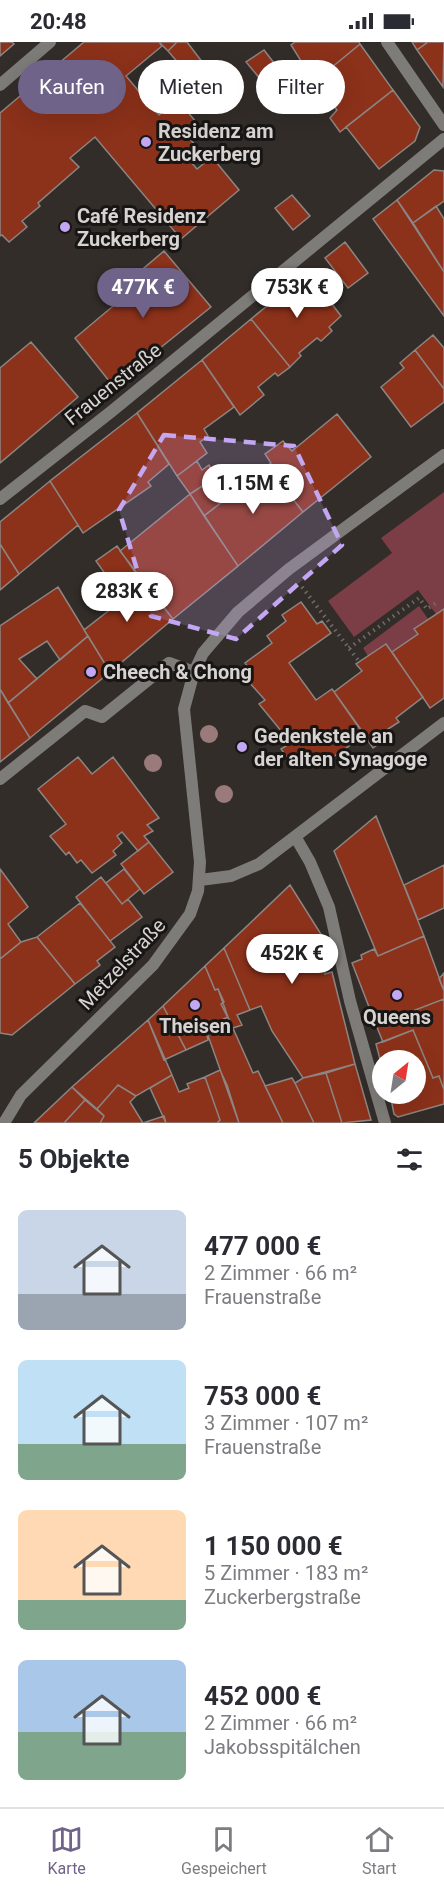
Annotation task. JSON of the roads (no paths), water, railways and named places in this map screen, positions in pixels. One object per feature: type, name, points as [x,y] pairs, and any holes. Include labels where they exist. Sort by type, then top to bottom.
[{"type":"street","points":[[0,85],[50,42]]},
{"type":"street","points":[[387,42],[444,125]]},
{"type":"street","name":"Frauenstraße","points":[[0,499],[112,411],[444,139]]},
{"type":"street","points":[[444,455],[289,569],[238,612],[203,653],[194,672],[184,709],[200,880],[244,872],[296,838],[444,723]]},
{"type":"street","points":[[0,779],[85,711],[102,717],[169,663],[194,672]]},
{"type":"street","points":[[296,838],[310,862],[330,908],[350,1001],[385,1123]]},
{"type":"street","name":"Metzelstraße","points":[[4,1117],[21,1095],[169,946],[190,914],[200,880]]},
{"type":"place","name":"Residenz am Zuckerberg","points":[[146,142]]},
{"type":"place","name":"Café Residenz Zuckerberg","points":[[65,227]]},
{"type":"place","name":"Cheech & Chong","points":[[91,672]]},
{"type":"place","name":"Gedenkstele an der alten Synagoge","points":[[242,747]]},
{"type":"place","name":"Queens","points":[[397,995]]},
{"type":"place","name":"Theisen","points":[[195,1005]]}]
